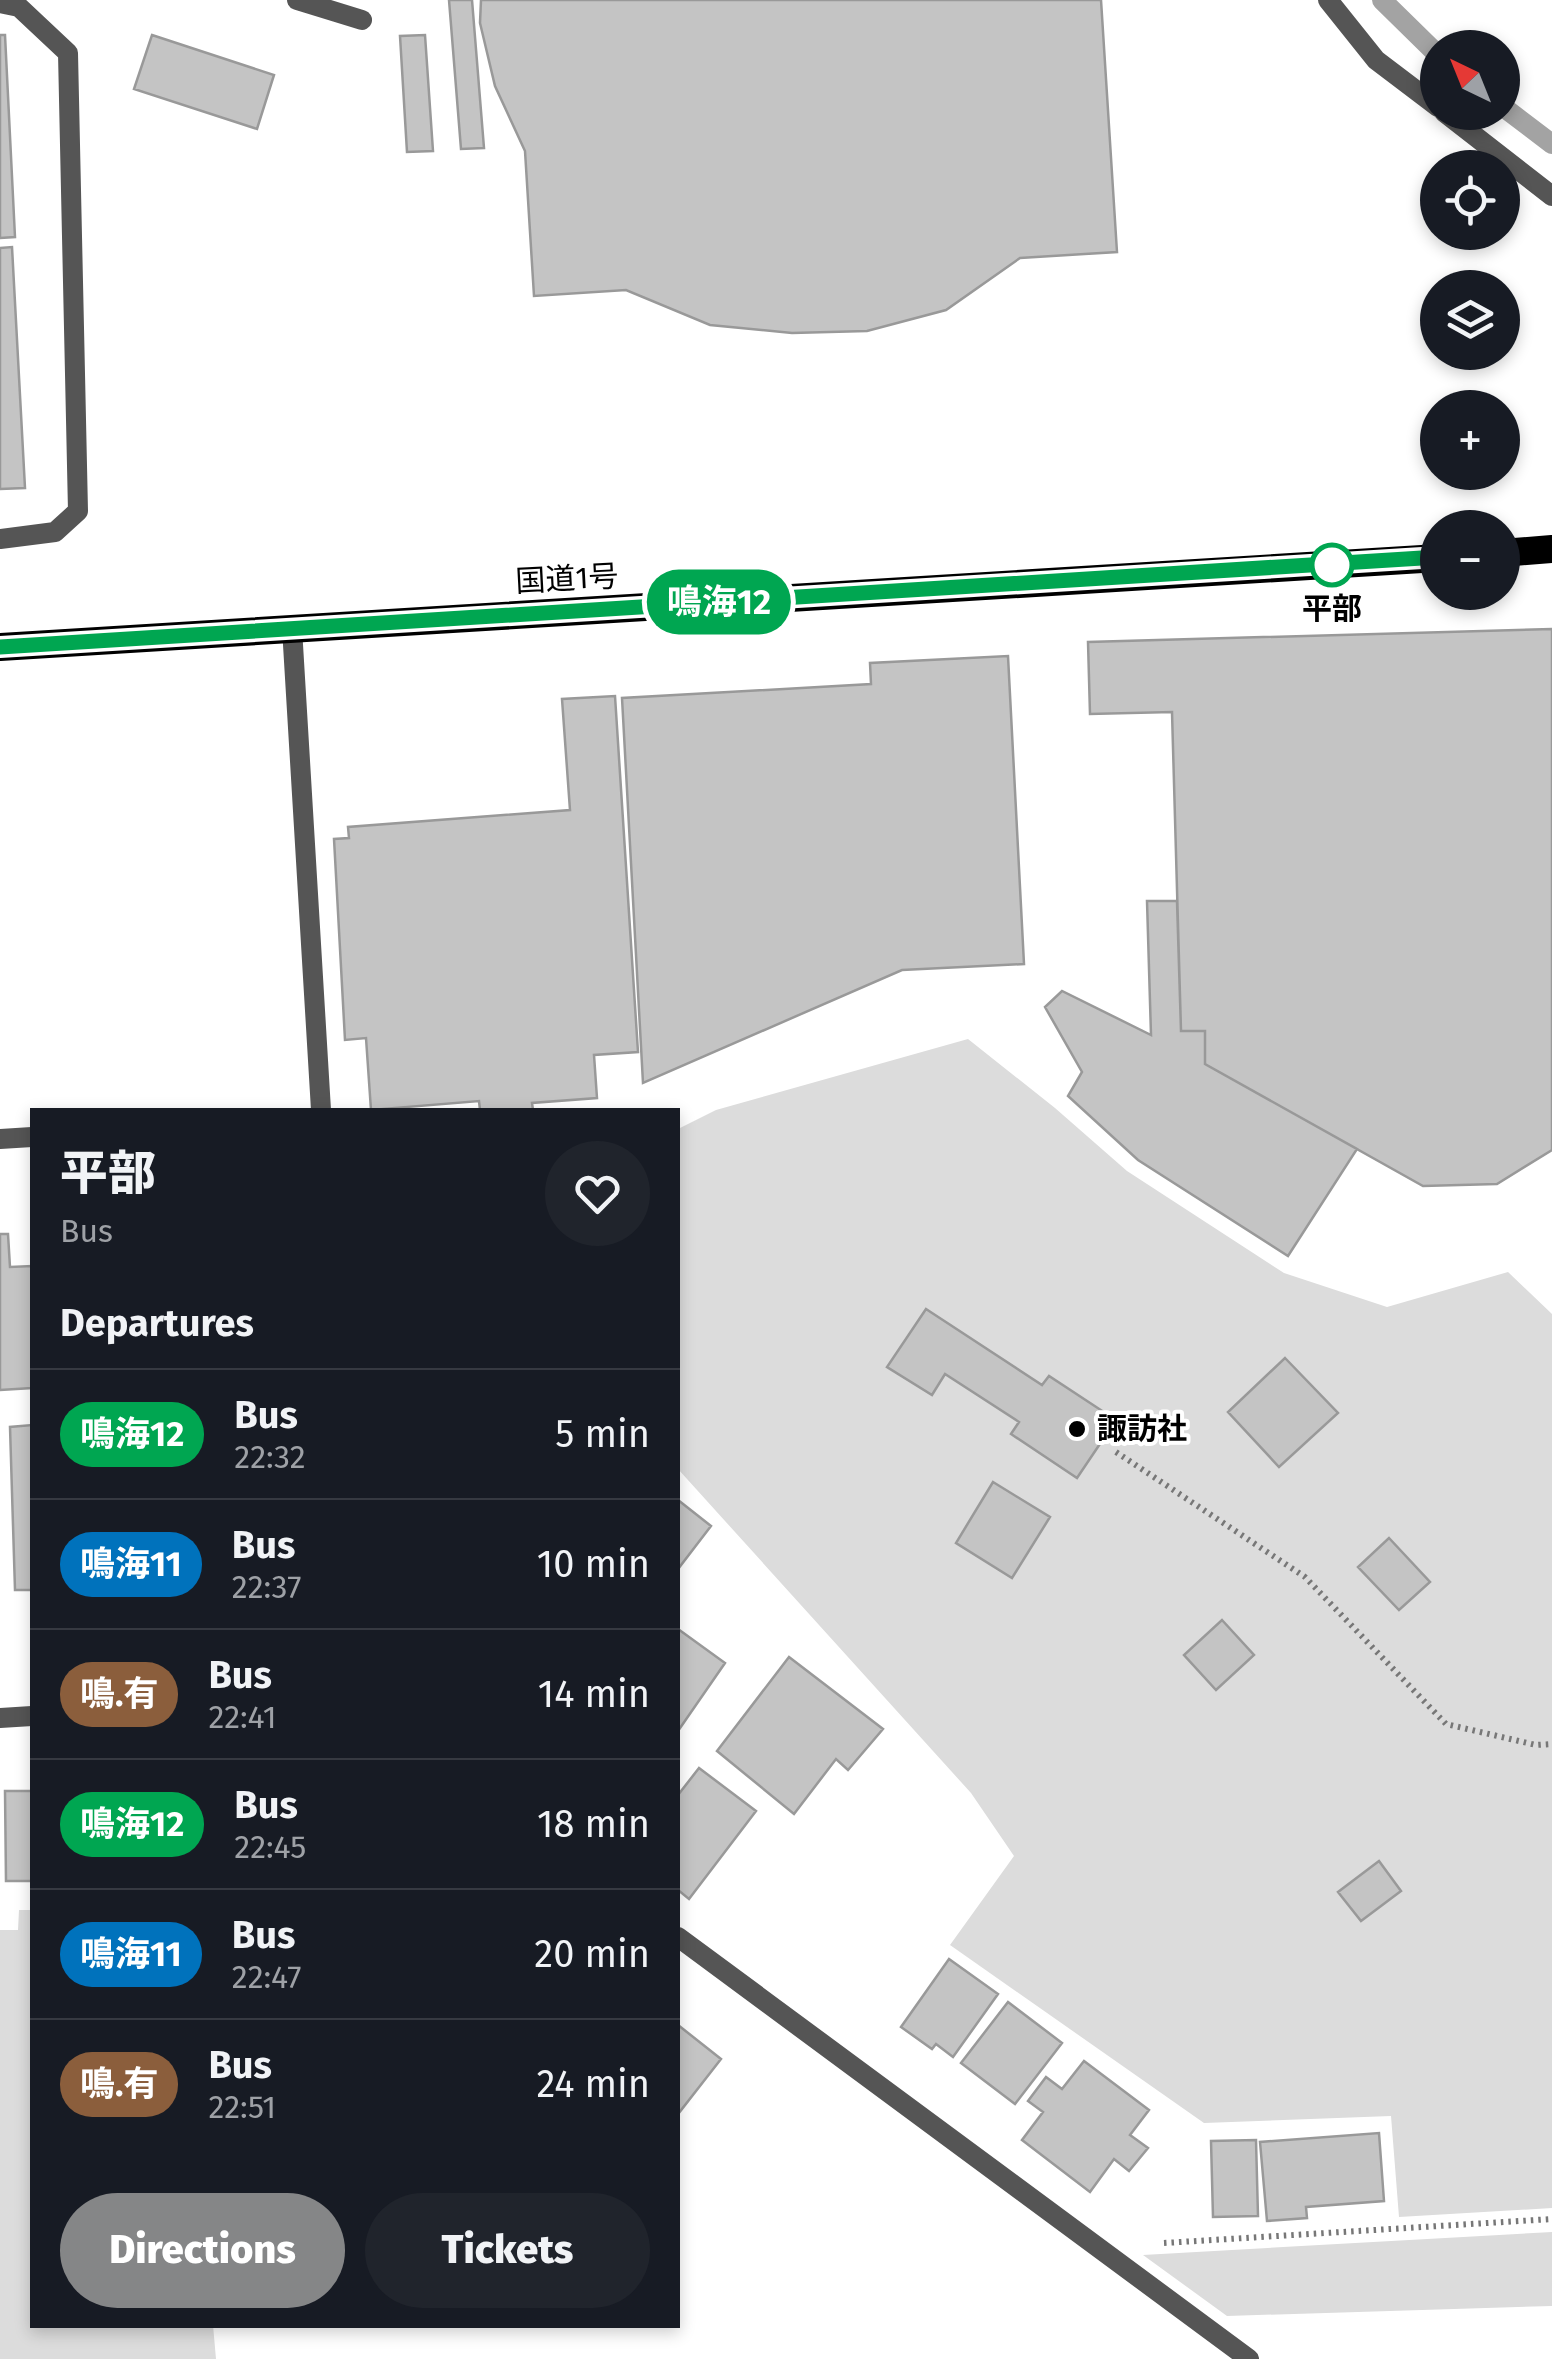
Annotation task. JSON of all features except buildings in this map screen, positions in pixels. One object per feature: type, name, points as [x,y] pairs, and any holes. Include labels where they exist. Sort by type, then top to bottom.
[{"type":"highway","points":[[1520,552],[1552,549]]},
{"type":"highway","name":"国道1号","points":[[0,647],[1420,559]]},
{"type":"street","points":[[297,0],[362,20]]},
{"type":"street","points":[[1328,0],[1376,60],[1420,93]]},
{"type":"street","points":[[0,3],[19,7],[68,53],[78,512],[55,532],[0,539]]},
{"type":"street","points":[[1467,130],[1552,196]]},
{"type":"street","points":[[292,628],[321,1108]]},
{"type":"street","points":[[0,1138],[30,1137]]},
{"type":"street","points":[[0,1718],[30,1716]]},
{"type":"street","points":[[680,1937],[1249,2359]]},
{"type":"path","points":[[1116,1452],[1305,1577],[1446,1724],[1536,1745],[1552,1744]]},
{"type":"path","points":[[1100,2247],[1552,2219]]},
{"type":"shaded area","points":[[968,1039],[1127,1171],[1284,1273],[1387,1307],[1508,1272],[1552,1314],[1552,2208],[1399,2217],[1391,2116],[1204,2123],[950,1945],[1014,1856],[971,1793],[680,1471],[680,1128],[716,1110]]},
{"type":"shaded area","points":[[19,1910],[30,1910],[30,2328],[213,2328],[216,2359],[0,2359],[0,1930],[18,1930]]},
{"type":"shaded area","points":[[1552,2232],[1552,2306],[1227,2316],[1143,2255]]},
{"type":"waterway","points":[[1382,0],[1420,37]]},
{"type":"waterway","points":[[1520,120],[1552,144]]},
{"type":"bus line","name":"鳴海12","points":[[0,647],[1420,558]]},
{"type":"place","name":"平部","points":[[1332,565]]},
{"type":"place","name":"諏訪社","points":[[1077,1429]]}]
